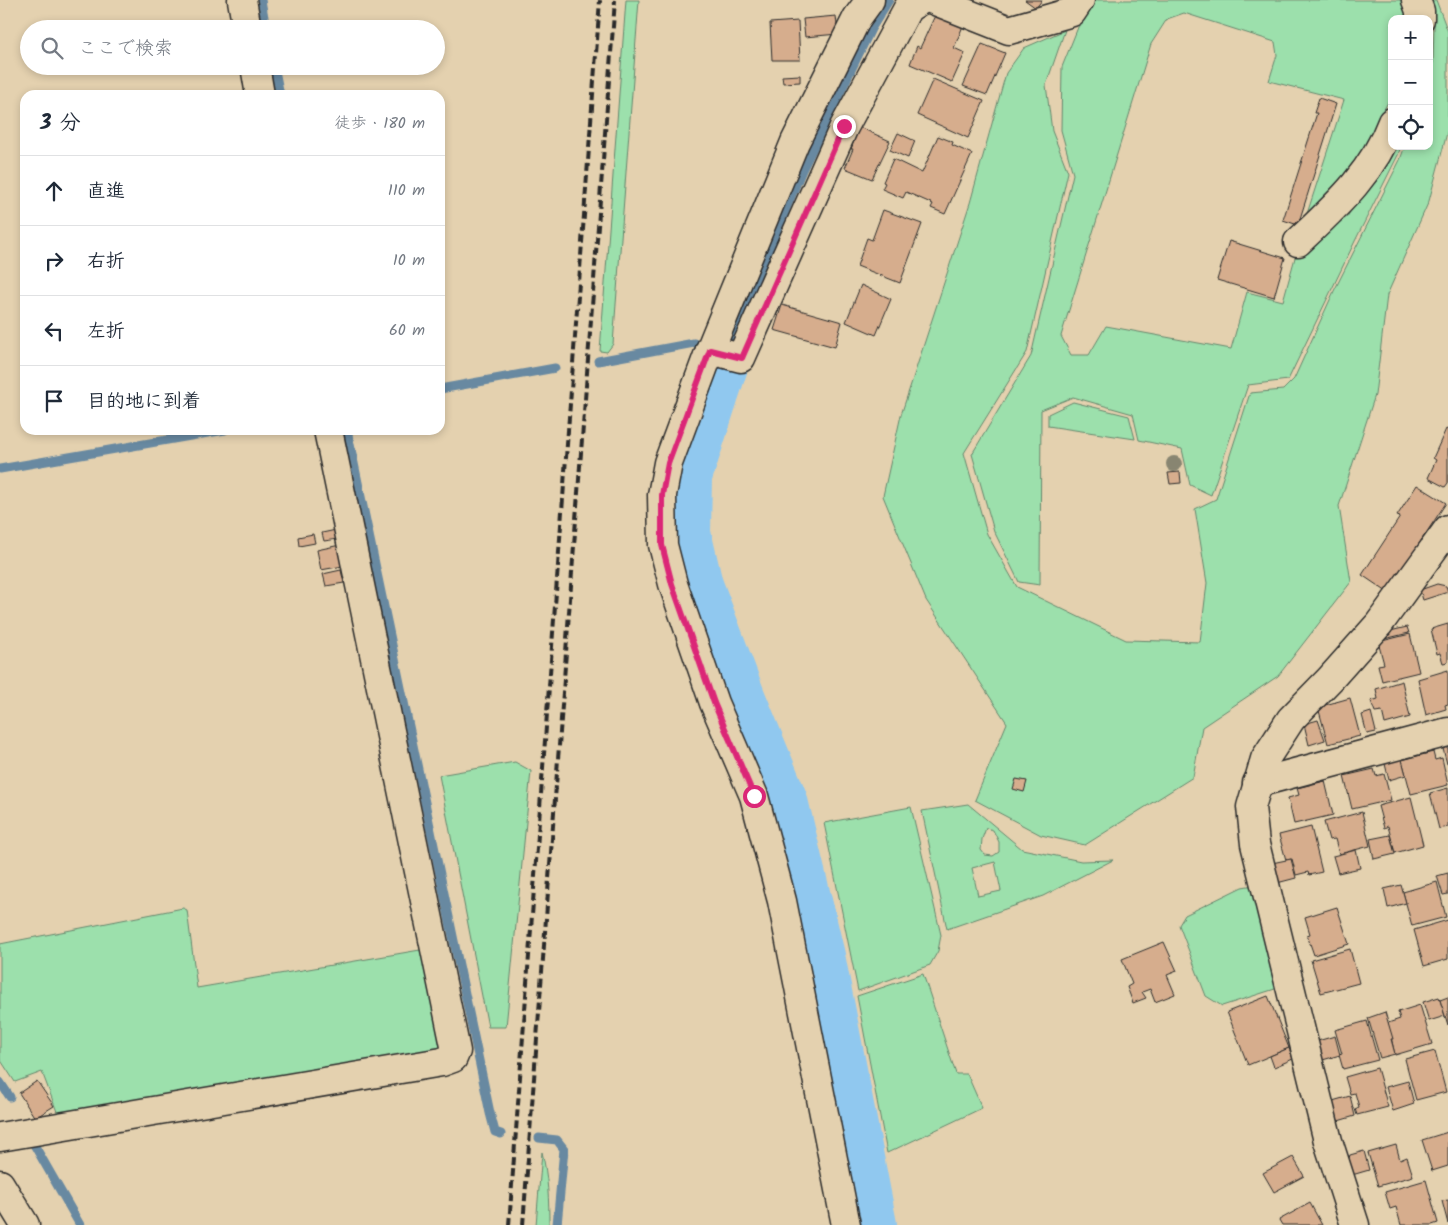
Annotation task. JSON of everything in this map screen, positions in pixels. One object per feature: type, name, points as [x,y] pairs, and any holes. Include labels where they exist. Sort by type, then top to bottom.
[{"type":"street","points":[[242,0],[245,20]]},
{"type":"street","points":[[846,1225],[782,900],[754,796],[714,703],[672,584],[662,545],[662,495],[668,463],[722,353],[795,142],[857,18],[870,0]]},
{"type":"street","points":[[722,353],[742,358],[844,126],[908,8],[921,0]]},
{"type":"street","points":[[933,0],[1009,30],[1072,12],[1080,0]]},
{"type":"street","points":[[1416,0],[1420,15]]},
{"type":"street","points":[[257,75],[259,90]]},
{"type":"street","points":[[1298,242],[1339,203],[1373,162],[1388,130]]},
{"type":"street","points":[[0,1137],[442,1062],[453,1058],[456,1051],[329,435]]},
{"type":"street","points":[[1355,1225],[1328,1141],[1255,844],[1250,807],[1265,759],[1291,719],[1330,679],[1378,624],[1448,529]]},
{"type":"street","points":[[1257,783],[1448,732]]},
{"type":"street","points":[[0,1184],[25,1225]]},
{"type":"green space","points":[[626,0],[639,0],[613,344],[607,352],[600,351]]},
{"type":"green space","points":[[1089,0],[1407,0],[1406,15],[1388,15],[1388,102],[1365,147],[1336,189],[1304,223],[1344,100],[1269,81],[1277,55],[1275,42],[1184,13],[1167,19],[1151,44],[1061,336],[1071,355],[1089,355],[1106,326],[1231,349],[1247,292],[1283,301],[1296,254],[1347,217],[1388,150],[1400,150],[1288,380],[1248,385],[1211,495],[1190,485],[1182,449],[1139,440],[1133,414],[1073,397],[1041,410],[1040,585],[1019,582],[994,531],[972,454],[1031,356],[1073,174],[1061,130],[1062,67]]},
{"type":"green space","points":[[1429,0],[1436,0],[1448,32],[1448,129],[1429,201],[1387,295],[1375,395],[1339,506],[1351,582],[1278,676],[1202,727],[1193,777],[1085,845],[1041,835],[975,800],[1007,723],[926,600],[883,496],[901,415],[970,203],[1006,73],[1024,48],[1065,30],[1046,85],[1052,131],[1068,172],[1027,352],[964,453],[987,534],[1017,587],[1126,640],[1200,642],[1207,583],[1195,509],[1216,499],[1250,393],[1283,390],[1294,379],[1334,291],[1404,150],[1433,150],[1434,25]]},
{"type":"green space","points":[[1073,402],[1129,416],[1135,439],[1048,426],[1048,414]]},
{"type":"green space","points":[[515,762],[531,771],[506,1027],[488,1027],[439,775]]},
{"type":"green space","points":[[968,804],[1022,849],[1081,861],[1113,860],[1043,896],[947,929],[922,811]],"holes":[[[986,828],[993,830],[999,842],[999,852],[993,856],[985,855],[981,850]],[[995,862],[1001,891],[978,896],[972,868]]]},
{"type":"green space","points":[[911,807],[941,935],[938,951],[930,965],[858,991],[824,823]]},
{"type":"green space","points":[[1254,885],[1278,988],[1222,1006],[1206,996],[1179,925],[1185,915],[1242,887]]},
{"type":"green space","points":[[183,908],[187,910],[197,988],[420,950],[428,953],[444,1047],[436,1054],[59,1117],[42,1072],[15,1082],[0,1059],[0,944]]},
{"type":"green space","points":[[923,974],[956,1074],[967,1074],[982,1108],[887,1153],[857,996]]},
{"type":"green space","points":[[542,1152],[548,1188],[549,1225],[536,1225]]},
{"type":"building","points":[[1025,0],[1042,0],[1036,8]]},
{"type":"building","points":[[938,9],[965,21],[954,48],[965,53],[952,82],[910,64],[917,46],[920,48]]},
{"type":"building","points":[[836,16],[838,34],[805,37],[803,19]]},
{"type":"building","points":[[798,21],[800,60],[772,60],[770,23]]},
{"type":"building","points":[[982,44],[1005,53],[987,95],[963,86]]},
{"type":"building","points":[[800,75],[800,82],[783,83],[782,76]]},
{"type":"building","points":[[933,79],[984,101],[968,138],[917,115]]},
{"type":"building","points":[[1319,98],[1336,104],[1298,225],[1283,220],[1317,113],[1314,113]]},
{"type":"building","points":[[859,127],[890,141],[872,179],[845,168]]},
{"type":"building","points":[[898,133],[915,141],[908,158],[890,150]]},
{"type":"building","points":[[938,136],[953,142],[952,145],[972,154],[945,214],[931,208],[933,204],[906,192],[903,198],[882,189],[893,159],[922,173]]},
{"type":"building","points":[[883,210],[922,224],[900,283],[857,266],[867,238],[872,240]]},
{"type":"building","points":[[1229,241],[1285,258],[1274,297],[1217,280]]},
{"type":"building","points":[[861,285],[891,299],[876,335],[846,322]]},
{"type":"building","points":[[782,305],[842,322],[835,347],[774,330]]},
{"type":"building","points":[[1446,429],[1448,430],[1448,483],[1445,487],[1428,478],[1436,460],[1433,458]]},
{"type":"building","points":[[1180,472],[1181,483],[1170,484],[1168,473]]},
{"type":"building","points":[[1417,485],[1446,503],[1387,592],[1362,575],[1400,517],[1397,516]]},
{"type":"building","points":[[336,530],[338,539],[324,541],[322,533]]},
{"type":"building","points":[[313,534],[315,543],[299,546],[298,537]]},
{"type":"building","points":[[340,545],[343,566],[321,570],[317,550]]},
{"type":"building","points":[[341,570],[344,583],[326,586],[323,574]]},
{"type":"building","points":[[1437,584],[1446,586],[1448,592],[1423,600],[1420,590]]},
{"type":"building","points":[[1448,624],[1448,662],[1443,663],[1440,653],[1437,654],[1431,629]]},
{"type":"building","points":[[1407,627],[1409,633],[1380,640],[1386,632]]},
{"type":"building","points":[[1410,634],[1419,672],[1382,681],[1378,665],[1384,664],[1378,642]]},
{"type":"building","points":[[1448,670],[1448,704],[1445,705],[1446,709],[1426,715],[1418,679]]},
{"type":"building","points":[[1402,681],[1410,717],[1385,724],[1382,711],[1375,712],[1371,701],[1378,699],[1376,689]]},
{"type":"building","points":[[1350,698],[1360,736],[1328,744],[1318,707]]},
{"type":"building","points":[[1371,712],[1376,732],[1367,734],[1362,715]]},
{"type":"building","points":[[1318,720],[1325,740],[1309,745],[1304,724]]},
{"type":"building","points":[[1448,743],[1448,764],[1447,764],[1442,745]]},
{"type":"building","points":[[1433,752],[1435,760],[1442,758],[1448,785],[1411,794],[1402,760]]},
{"type":"building","points":[[1401,756],[1406,775],[1389,780],[1384,760]]},
{"type":"building","points":[[1374,769],[1376,776],[1384,774],[1391,800],[1352,809],[1344,776]]},
{"type":"building","points":[[1016,779],[1027,781],[1024,792],[1013,789]]},
{"type":"building","points":[[1325,781],[1333,815],[1294,824],[1288,798],[1299,795],[1297,788]]},
{"type":"building","points":[[1448,788],[1448,827],[1439,829],[1430,793]]},
{"type":"building","points":[[1411,797],[1423,845],[1395,853],[1388,826],[1384,828],[1378,806]]},
{"type":"building","points":[[1362,812],[1370,846],[1339,854],[1335,839],[1329,840],[1324,822]]},
{"type":"building","points":[[1311,827],[1322,872],[1309,875],[1308,872],[1296,875],[1292,859],[1286,860],[1279,835]]},
{"type":"building","points":[[1390,835],[1395,854],[1374,859],[1370,839]]},
{"type":"building","points":[[1356,850],[1360,868],[1338,873],[1333,856]]},
{"type":"building","points":[[1291,859],[1296,878],[1277,883],[1272,863]]},
{"type":"building","points":[[1448,873],[1448,894],[1443,895],[1437,876]]},
{"type":"building","points":[[1437,882],[1446,917],[1412,926],[1403,892]]},
{"type":"building","points":[[1401,885],[1406,903],[1388,908],[1384,889]]},
{"type":"building","points":[[1337,907],[1349,944],[1314,955],[1307,935],[1310,934],[1305,917]]},
{"type":"building","points":[[1448,920],[1448,959],[1424,966],[1414,930]]},
{"type":"building","points":[[1164,942],[1177,971],[1167,975],[1175,994],[1155,1002],[1150,989],[1142,992],[1146,998],[1133,1003],[1127,987],[1132,984],[1122,959]]},
{"type":"building","points":[[1350,949],[1359,983],[1321,993],[1311,960]]},
{"type":"building","points":[[1268,996],[1289,1048],[1248,1065],[1227,1012]]},
{"type":"building","points":[[1439,997],[1445,1016],[1429,1021],[1423,1002]]},
{"type":"building","points":[[1448,997],[1448,1025],[1440,1000]]},
{"type":"building","points":[[1420,1005],[1432,1044],[1395,1055],[1388,1023],[1400,1019],[1398,1012]]},
{"type":"building","points":[[1385,1012],[1393,1039],[1391,1039],[1395,1054],[1380,1058],[1368,1018]]},
{"type":"building","points":[[1367,1021],[1378,1060],[1343,1069],[1339,1055],[1342,1054],[1335,1030]]},
{"type":"building","points":[[1335,1036],[1340,1055],[1319,1061],[1314,1042]]},
{"type":"building","points":[[1289,1048],[1293,1059],[1274,1067],[1270,1056]]},
{"type":"building","points":[[1435,1051],[1446,1092],[1416,1100],[1405,1059]]},
{"type":"building","points":[[1377,1068],[1388,1107],[1357,1115],[1355,1109],[1359,1107],[1355,1093],[1350,1094],[1345,1077]]},
{"type":"building","points":[[37,1081],[54,1106],[35,1118],[19,1093]]},
{"type":"building","points":[[1408,1081],[1414,1104],[1393,1111],[1386,1087]]},
{"type":"building","points":[[1350,1096],[1355,1116],[1338,1121],[1337,1117],[1333,1118],[1329,1102]]},
{"type":"building","points":[[1448,1132],[1448,1166],[1432,1171],[1422,1140]]},
{"type":"building","points":[[1396,1145],[1400,1160],[1407,1157],[1413,1176],[1378,1186],[1368,1153]]},
{"type":"building","points":[[1364,1151],[1369,1170],[1352,1175],[1348,1161],[1350,1155]]},
{"type":"building","points":[[1293,1157],[1304,1176],[1274,1192],[1263,1173]]},
{"type":"building","points":[[1426,1180],[1438,1223],[1432,1225],[1401,1225],[1396,1207],[1390,1209],[1385,1192]]},
{"type":"building","points":[[1448,1200],[1448,1224],[1442,1201]]},
{"type":"building","points":[[1310,1203],[1322,1225],[1282,1225],[1279,1220]]},
{"type":"waterway","points":[[261,0],[264,20]]},
{"type":"waterway","points":[[727,351],[802,170],[871,29],[889,0]]},
{"type":"waterway","points":[[276,75],[279,90]]},
{"type":"waterway","points":[[598,361],[694,343]]},
{"type":"waterway","points":[[723,366],[687,477],[686,533],[698,585],[741,699],[783,801],[820,956],[872,1225]]},
{"type":"waterway","points":[[445,388],[555,368]]},
{"type":"waterway","points":[[0,469],[196,435]]},
{"type":"waterway","points":[[348,435],[490,1113],[495,1132],[501,1134]]},
{"type":"waterway","points":[[0,1082],[10,1097]]},
{"type":"waterway","points":[[539,1138],[557,1140],[564,1149],[557,1225]]},
{"type":"waterway","points":[[32,1141],[80,1225]]},
{"type":"railway","points":[[509,1225],[600,0]]},
{"type":"railway","points":[[523,1225],[615,0]]},
{"type":"route","points":[[754,796],[714,703],[672,584],[662,545],[662,495],[668,463],[710,350],[742,358],[844,126]]}]
